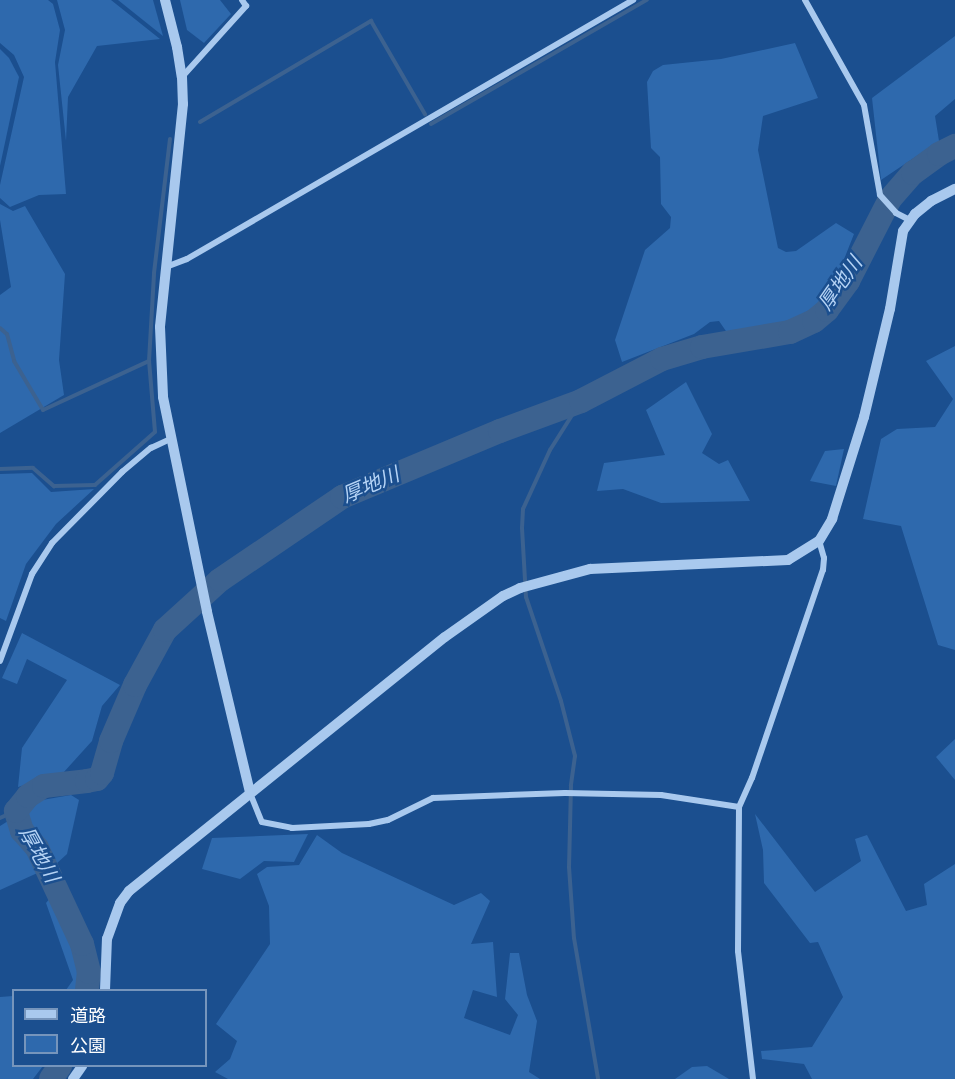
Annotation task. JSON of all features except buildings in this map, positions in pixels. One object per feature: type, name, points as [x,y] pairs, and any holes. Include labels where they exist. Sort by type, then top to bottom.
[{"type":"street","points":[[165,0],[182,77],[180,141],[165,267],[160,371],[170,439],[207,612],[250,792],[262,822],[292,828],[369,824],[388,820],[433,798],[565,793],[662,795],[739,807]]},
{"type":"street","points":[[182,77],[246,6],[242,0]]},
{"type":"street","points":[[165,267],[187,260],[633,0]]},
{"type":"street","points":[[805,0],[864,105],[880,195],[896,213],[910,220]]},
{"type":"street","points":[[105,989],[107,939],[120,903],[129,891],[445,637],[503,596],[590,569],[772,563],[788,560],[819,541],[832,519],[864,417],[890,309],[903,231],[910,220],[931,201],[955,189]]},
{"type":"street","points":[[0,661],[32,574],[52,543],[122,472],[151,448],[170,439]]},
{"type":"street","points":[[753,1079],[738,951],[739,807],[752,778],[823,570],[824,558],[819,541]]},
{"type":"green space","points":[[0,0],[48,0],[53,4],[60,30],[55,62],[66,194],[39,195],[10,207],[0,198],[0,185],[24,77],[14,55],[0,43]]},
{"type":"green space","points":[[57,0],[111,0],[160,39],[97,46],[68,97],[66,141],[58,65],[65,30]]},
{"type":"green space","points":[[118,0],[153,0],[163,36]]},
{"type":"green space","points":[[180,0],[220,0],[231,14],[204,43],[187,30]]},
{"type":"green space","points":[[955,36],[955,99],[935,116],[939,141],[881,180],[872,98]]},
{"type":"green space","points":[[795,43],[818,98],[763,116],[758,150],[778,248],[786,252],[796,251],[836,223],[854,234],[830,295],[818,311],[788,328],[728,334],[719,321],[710,322],[694,334],[622,362],[615,340],[645,250],[670,228],[671,217],[661,204],[660,157],[651,148],[647,82],[653,71],[663,65],[721,59]]},
{"type":"green space","points":[[0,49],[9,58],[19,77],[0,166]]},
{"type":"green space","points":[[0,204],[13,211],[25,206],[65,274],[59,360],[64,395],[0,433],[0,295],[11,287],[0,220]]},
{"type":"green space","points":[[955,346],[955,650],[938,645],[901,526],[863,519],[881,439],[897,429],[935,427],[953,399],[926,361]]},
{"type":"green space","points":[[686,382],[712,434],[702,453],[719,464],[728,460],[750,501],[661,503],[623,489],[597,491],[604,463],[665,455],[646,410]]},
{"type":"green space","points":[[844,449],[836,486],[810,481],[825,451]]},
{"type":"green space","points":[[32,473],[51,492],[94,489],[56,524],[26,564],[6,621],[0,618],[0,474]]},
{"type":"green space","points":[[22,633],[120,685],[102,706],[92,741],[63,773],[18,787],[22,748],[67,680],[27,659],[17,684],[2,678]]},
{"type":"green space","points":[[955,739],[955,780],[936,757]]},
{"type":"green space","points":[[71,795],[79,800],[67,854],[55,865],[0,890],[0,826],[42,800]]},
{"type":"green space","points":[[755,814],[815,892],[861,861],[855,839],[867,835],[906,911],[927,905],[924,884],[955,864],[955,1079],[812,1079],[804,1064],[762,1059],[761,1051],[812,1047],[843,997],[818,942],[810,943],[764,883],[763,850]]},
{"type":"green space","points":[[308,834],[294,862],[264,861],[240,879],[202,869],[212,838]]},
{"type":"green space","points":[[317,835],[342,853],[454,905],[481,893],[490,901],[471,944],[493,942],[497,997],[473,990],[464,1018],[510,1035],[518,1015],[505,999],[510,953],[519,953],[527,995],[537,1021],[529,1072],[540,1079],[228,1079],[215,1072],[230,1059],[237,1041],[216,1024],[270,944],[269,906],[257,874],[267,867],[299,865]]},
{"type":"green space","points":[[51,897],[60,906],[82,958],[84,989],[67,989],[73,980],[46,903]]},
{"type":"green space","points":[[12,996],[12,1067],[42,1067],[33,1079],[0,1079],[0,997]]},
{"type":"green space","points":[[707,1066],[729,1079],[675,1079],[692,1067]]},
{"type":"waterway","points":[[431,124],[647,0]]},
{"type":"waterway","points":[[200,122],[371,21],[425,114]]},
{"type":"waterway","points":[[0,328],[7,334],[14,361],[43,410],[149,361],[154,273],[170,139]]},
{"type":"waterway","name":"厚地川","points":[[87,989],[89,972],[82,944],[37,848],[22,831],[16,811],[28,796],[44,786],[97,779],[102,773],[111,741],[135,685],[165,630],[220,580],[342,497],[500,431],[581,401],[662,359],[702,347],[790,332],[814,321],[827,310],[848,281],[890,199],[913,173],[939,154],[955,146]]},
{"type":"waterway","points":[[0,469],[33,468],[54,486],[95,485],[155,432],[149,361]]},
{"type":"waterway","points":[[581,401],[550,450],[523,509],[522,528],[526,597],[561,701],[575,756],[571,786],[569,867],[574,938],[598,1079]]},
{"type":"waterway","points":[[0,818],[16,811]]},
{"type":"waterway","name":"厚地川","points":[[51,1079],[59,1067]]}]
